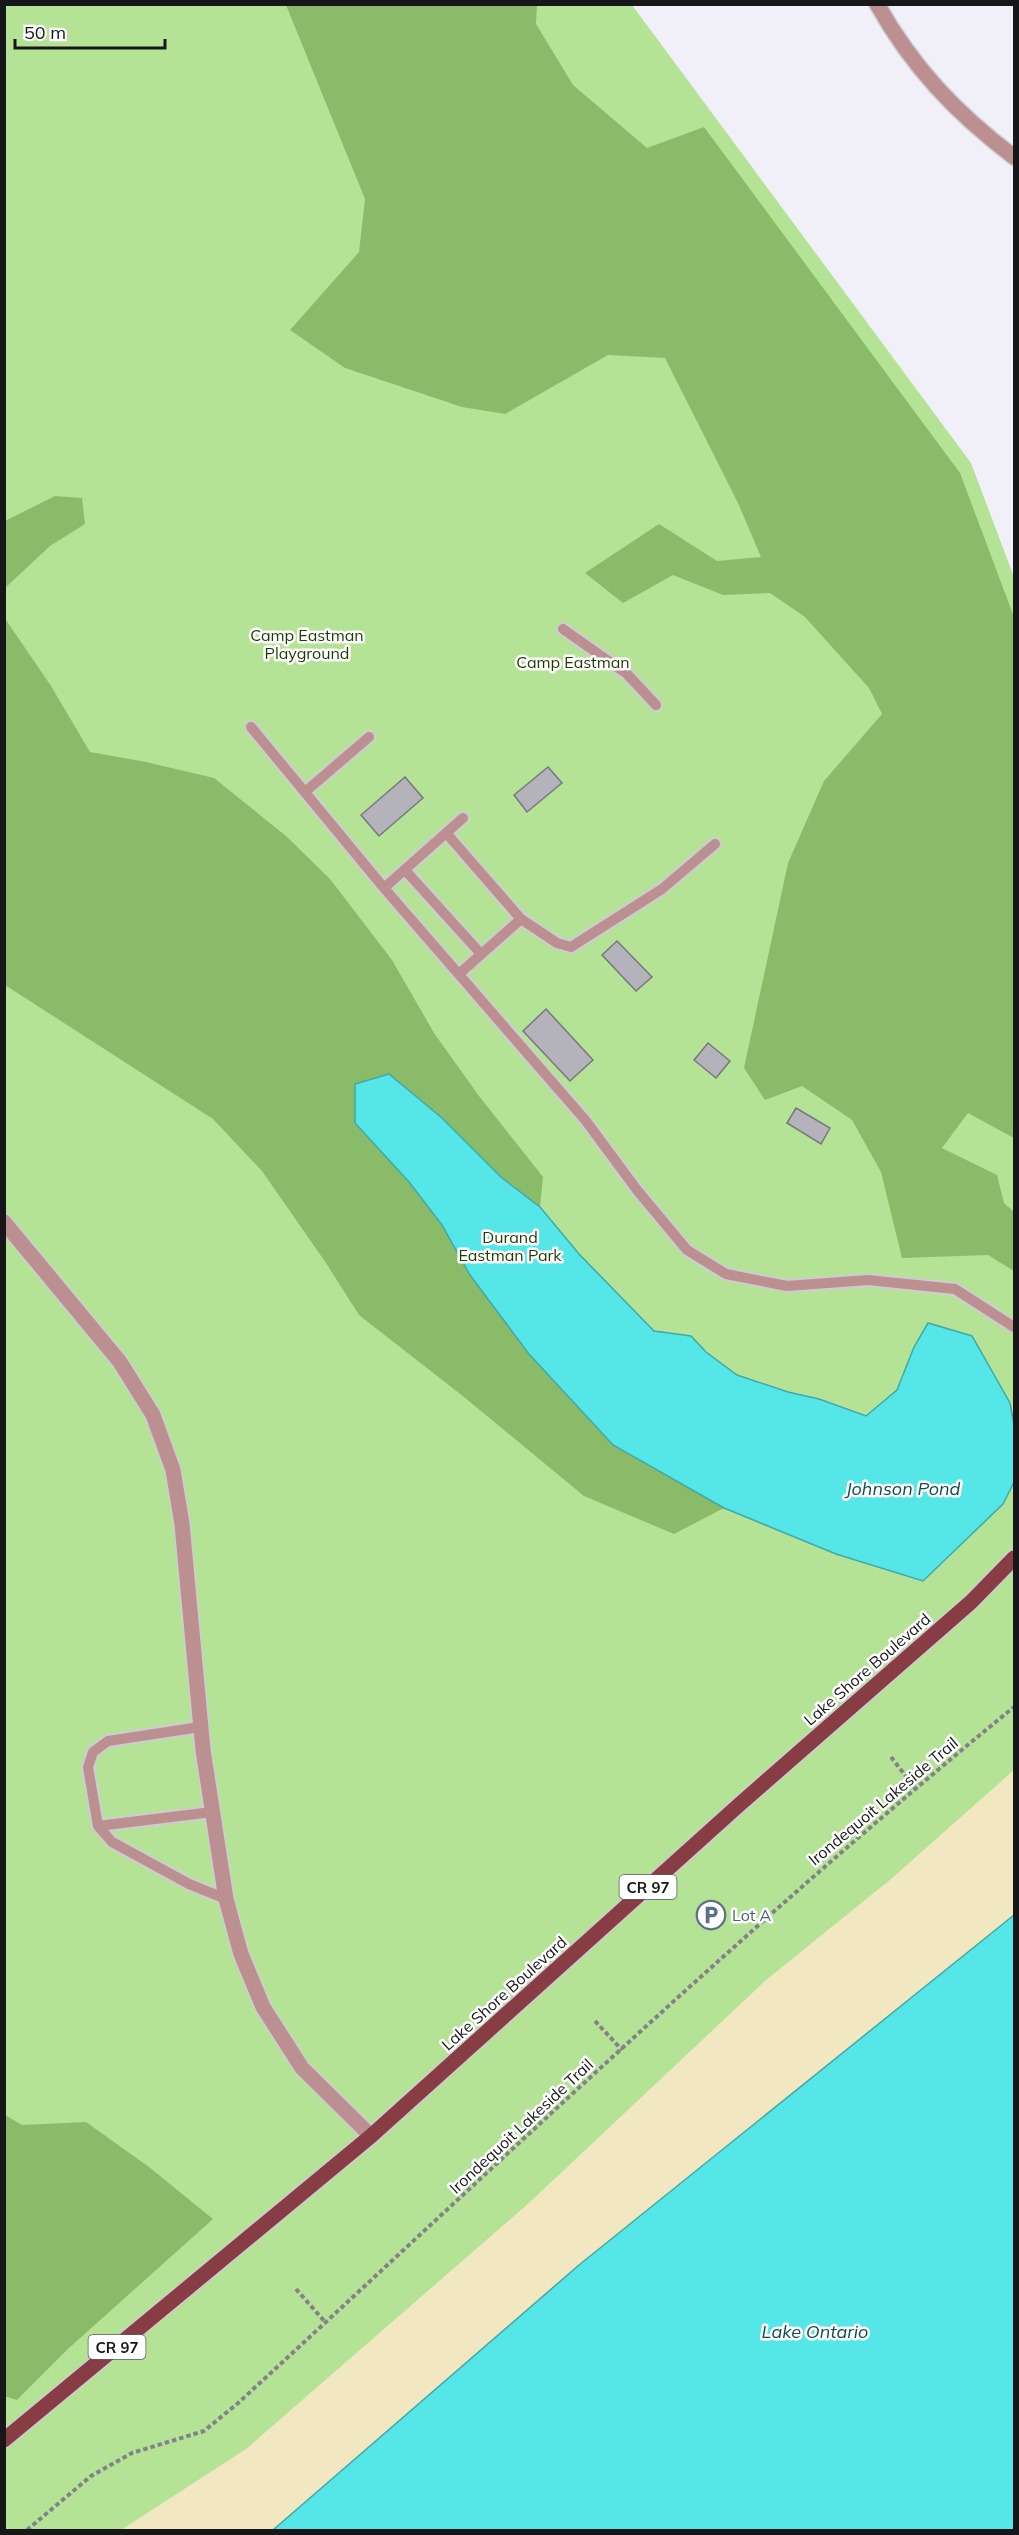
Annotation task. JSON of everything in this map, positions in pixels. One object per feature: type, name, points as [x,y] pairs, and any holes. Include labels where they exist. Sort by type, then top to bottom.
[{"type":"main road","name":"Lake Shore Boulevard","points":[[4,2440],[371,2136],[740,1804],[971,1602],[1014,1558]]},
{"type":"street","points":[[877,4],[897,40],[924,76],[1014,157]]},
{"type":"street","points":[[4,1222],[120,1362],[153,1416],[173,1470],[180,1514],[200,1727],[226,1899],[241,1954],[263,2007],[302,2068],[371,2136]]},
{"type":"lane","points":[[563,629],[627,674],[656,705]]},
{"type":"lane","points":[[251,726],[384,888],[586,1121],[637,1190],[687,1250],[726,1274],[787,1286],[868,1280],[955,1289],[1014,1327]]},
{"type":"lane","points":[[305,792],[369,737]]},
{"type":"lane","points":[[384,888],[463,818]]},
{"type":"lane","points":[[447,834],[521,919],[556,943],[571,947],[663,889],[715,844]]},
{"type":"lane","points":[[405,870],[481,954]]},
{"type":"lane","points":[[459,974],[521,919]]},
{"type":"lane","points":[[200,1727],[108,1741],[93,1752],[88,1767],[98,1826],[112,1842],[189,1884],[226,1899]]},
{"type":"lane","points":[[98,1826],[212,1812]]},
{"type":"path","name":"Irondequoit Lakeside Trail","points":[[27,2530],[91,2476],[132,2453],[204,2431],[237,2404],[743,1937],[915,1788],[1014,1707]]},
{"type":"path","points":[[891,1757],[915,1788]]},
{"type":"path","points":[[595,2021],[622,2049]]},
{"type":"path","points":[[296,2289],[326,2323]]},
{"type":"green space","name":"Durand Eastman Park","points":[[5,5],[632,5],[971,463],[1014,577],[1014,1915],[273,2530],[5,2530]]},
{"type":"green space","points":[[286,5],[537,5],[536,24],[573,85],[647,148],[704,127],[960,473],[1014,617],[1014,1138],[968,1113],[942,1148],[997,1175],[1004,1203],[1014,1212],[1014,1271],[988,1255],[902,1258],[881,1172],[852,1120],[802,1086],[765,1100],[744,1068],[788,863],[824,781],[882,714],[869,688],[805,617],[770,593],[723,595],[673,575],[623,603],[585,573],[659,524],[717,561],[761,557],[738,503],[665,358],[608,355],[505,414],[462,407],[345,368],[290,330],[359,252],[365,199]]},
{"type":"green space","points":[[55,496],[82,498],[85,524],[50,546],[5,588],[5,521]]},
{"type":"green space","points":[[4,617],[51,686],[90,752],[214,778],[286,836],[330,879],[392,960],[434,1033],[479,1096],[543,1177],[540,1207],[502,1178],[442,1118],[409,1182],[442,1225],[470,1275],[529,1354],[613,1445],[724,1508],[674,1534],[584,1496],[464,1397],[359,1315],[262,1171],[213,1119],[5,985]]},
{"type":"green space","points":[[5,2115],[22,2125],[86,2122],[149,2167],[213,2219],[69,2348],[17,2400],[4,2396]]},
{"type":"sand","points":[[1014,1770],[1014,1915],[579,2265],[273,2530],[121,2530],[246,2449],[530,2202],[766,1980],[891,1879]]},
{"type":"water","name":"Johnson Pond","points":[[389,1074],[442,1118],[502,1178],[540,1207],[579,1254],[654,1331],[691,1336],[706,1352],[737,1375],[788,1392],[819,1399],[866,1416],[897,1390],[914,1347],[928,1323],[972,1336],[1010,1403],[1014,1424],[1014,1482],[1003,1504],[923,1581],[836,1554],[724,1508],[613,1445],[529,1354],[470,1275],[442,1225],[409,1182],[355,1123],[355,1084]]},
{"type":"water","name":"Lake Ontario","points":[[1014,1915],[1014,2530],[273,2530],[579,2265]]},
{"type":"building","points":[[548,767],[562,783],[527,812],[514,795]]},
{"type":"building","points":[[405,777],[423,798],[379,836],[361,815]]},
{"type":"building","points":[[617,941],[652,977],[636,991],[602,955]]},
{"type":"building","points":[[546,1009],[593,1060],[570,1081],[523,1031]]},
{"type":"building","points":[[708,1043],[730,1061],[716,1078],[694,1060]]},
{"type":"building","points":[[796,1108],[830,1128],[821,1144],[787,1123]]},
{"type":"place","name":"Lot A","points":[[711,1915]]},
{"type":"park label","name":"Camp Eastman Playground","points":[[307,644]]},
{"type":"park label","name":"Camp Eastman","points":[[573,662]]}]
